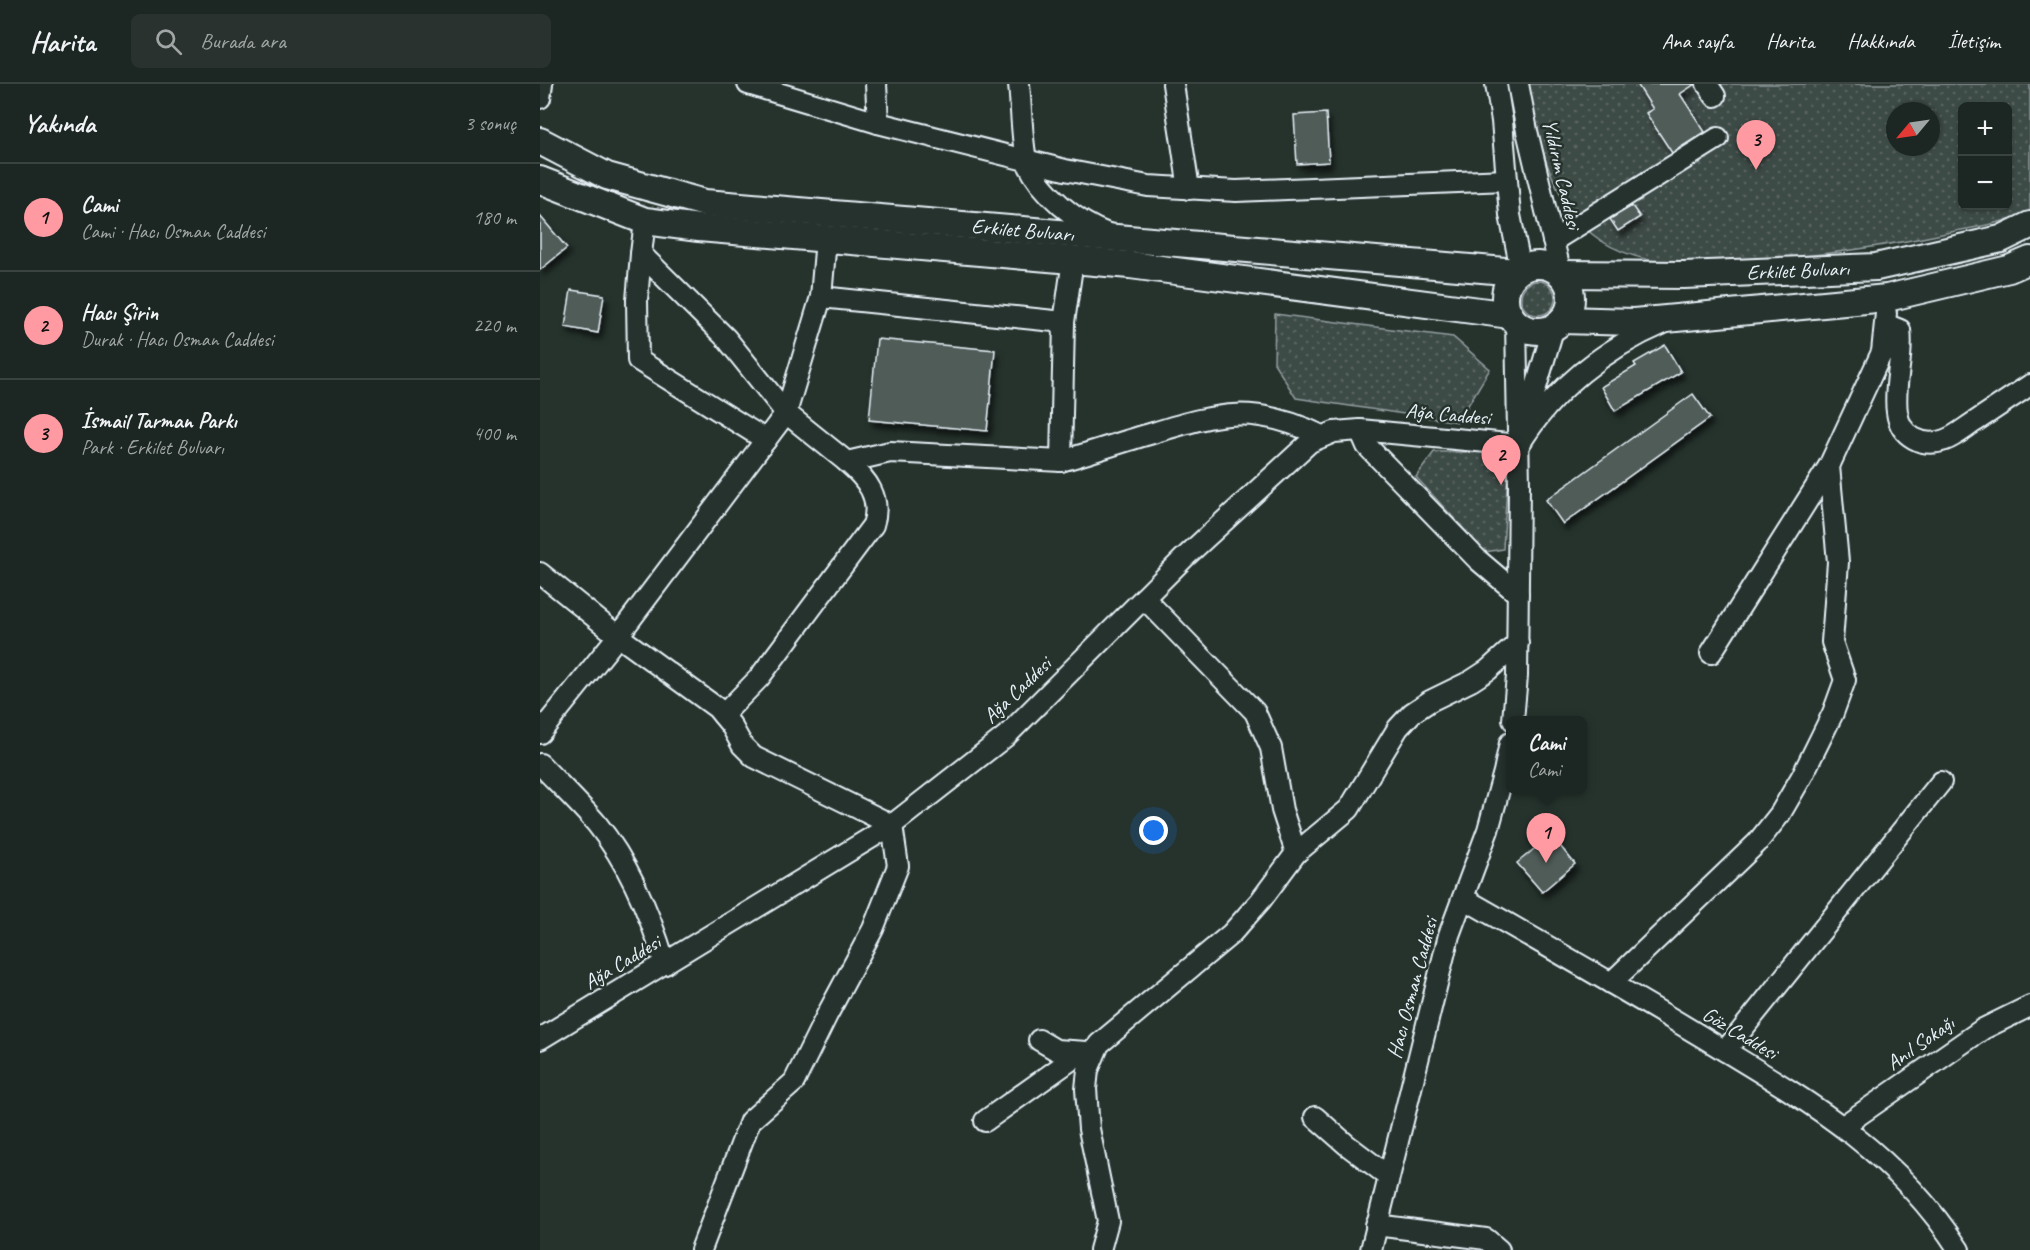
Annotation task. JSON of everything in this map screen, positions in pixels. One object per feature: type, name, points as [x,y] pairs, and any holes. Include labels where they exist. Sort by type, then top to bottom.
[{"type":"main road","name":"Erkilet Bulvarı","points":[[540,141],[607,176],[705,203],[1519,271]]},
{"type":"main road","name":"Erkilet Bulvarı","points":[[540,180],[645,221],[1131,265],[1513,318]]},
{"type":"main road","name":"Erkilet Bulvarı","points":[[1561,274],[1684,275],[1876,267],[2001,239],[2030,225]]},
{"type":"main road","points":[[1534,265],[1544,265],[1561,274],[1570,290],[1569,309],[1558,323],[1542,331],[1523,328],[1513,318],[1505,297],[1507,287],[1519,271],[1534,265]]},
{"type":"main road","name":"Erkilet Bulvarı","points":[[1558,323],[1634,322],[1887,298],[2028,265]]},
{"type":"street","points":[[540,98],[542,84]]},
{"type":"street","points":[[748,84],[878,123],[1120,181],[1189,189],[1236,191],[1507,180]]},
{"type":"street","points":[[876,84],[878,123]]},
{"type":"street","points":[[1019,84],[1026,160],[1043,186],[1066,209],[1091,226],[1120,238]]},
{"type":"street","points":[[1173,84],[1189,189]]},
{"type":"street","points":[[1496,84],[1502,120],[1510,215],[1519,271]]},
{"type":"street","name":"Yıldırım Caddesi","points":[[1518,84],[1561,274]]},
{"type":"street","points":[[1553,241],[1718,138]]},
{"type":"street","points":[[645,221],[637,300],[638,360],[766,440]]},
{"type":"street","points":[[540,733],[618,636],[786,413],[821,297],[826,239]]},
{"type":"street","points":[[641,254],[726,338],[786,413],[865,479],[874,495],[877,509],[873,525],[759,678],[723,714]]},
{"type":"street","points":[[1061,461],[1064,322],[1073,260]]},
{"type":"street","points":[[821,297],[1064,322]]},
{"type":"street","points":[[1711,653],[1829,466],[1882,352],[1887,298]]},
{"type":"street","points":[[1513,318],[1520,445],[1518,643],[1513,716]]},
{"type":"street","points":[[1520,445],[1531,425],[1547,406],[1583,371],[1627,341],[1675,318]]},
{"type":"street","points":[[1520,445],[1558,323]]},
{"type":"street","points":[[1885,324],[1900,330],[1902,347],[1897,375],[1897,416],[1907,435],[1917,441],[1929,443],[1947,439],[2030,385]]},
{"type":"street","points":[[847,462],[890,453],[1061,461],[1188,421],[1226,414],[1275,418],[1304,427],[1322,436]]},
{"type":"street","points":[[1360,430],[1367,446],[1478,560],[1518,594]]},
{"type":"street","name":"Ağa Caddesi","points":[[540,1039],[892,825],[1006,736],[1144,598],[1300,450],[1322,436],[1334,432],[1360,430],[1520,445]]},
{"type":"street","points":[[1611,983],[1757,843],[1788,801],[1833,713],[1845,680],[1832,642],[1838,562],[1829,466]]},
{"type":"street","points":[[540,573],[618,636],[723,714],[742,745],[754,757],[892,825],[898,866],[873,929],[794,1082],[750,1121],[700,1250]]},
{"type":"street","points":[[1144,598],[1256,712],[1271,748],[1282,810],[1296,853]]},
{"type":"street","points":[[985,1121],[1099,1044],[1232,934],[1262,900],[1296,853],[1349,809],[1398,729],[1412,713],[1488,670],[1518,643]]},
{"type":"street","name":"Hacı Osman Caddesi","points":[[1371,1250],[1449,935],[1497,801],[1506,761]]},
{"type":"street","points":[[540,764],[596,824],[616,852],[646,909],[664,964]]},
{"type":"street","points":[[1725,1051],[1941,782]]},
{"type":"street","name":"Göz Caddesi","points":[[1463,898],[1725,1051],[1843,1126],[1883,1159],[1917,1193],[1959,1250]]},
{"type":"street","name":"Anıl Sokağı","points":[[1843,1126],[1983,1029],[2030,1006]]},
{"type":"street","points":[[1039,1040],[1056,1050],[1088,1052]]},
{"type":"street","points":[[1088,1052],[1086,1109],[1108,1221],[1100,1250]]},
{"type":"street","points":[[1315,1117],[1388,1176]]},
{"type":"street","points":[[1376,1225],[1486,1239],[1499,1250]]},
{"type":"shaded area","points":[[1524,84],[2030,84],[2030,211],[1984,226],[1846,251],[1764,260],[1671,263],[1623,252],[1592,234],[1566,203],[1556,185],[1540,144]]},
{"type":"shaded area","points":[[1538,281],[1550,286],[1555,298],[1550,310],[1538,315],[1526,310],[1521,298],[1526,286]]},
{"type":"shaded area","points":[[1275,314],[1453,337],[1490,369],[1458,422],[1296,398],[1274,363]]},
{"type":"shaded area","points":[[1434,452],[1493,452],[1508,469],[1503,549],[1485,552],[1416,477]]},
{"type":"building","points":[[1637,84],[1695,84],[1680,94],[1705,132],[1672,153],[1646,113],[1653,109]]},
{"type":"building","points":[[1326,113],[1329,162],[1297,164],[1294,115]]},
{"type":"building","points":[[1632,206],[1640,217],[1618,231],[1610,219]]},
{"type":"building","points":[[540,216],[567,248],[540,270]]},
{"type":"building","points":[[571,290],[604,295],[598,333],[565,327]]},
{"type":"building","points":[[877,339],[995,350],[987,431],[869,420]]},
{"type":"building","points":[[1665,345],[1681,372],[1615,411],[1601,387],[1636,366],[1634,363]]},
{"type":"building","points":[[1693,394],[1710,418],[1563,524],[1546,500]]},
{"type":"building","points":[[1551,835],[1575,864],[1542,892],[1517,863]]},
{"type":"place","name":"İsmail Tarman Parkı","points":[[1756,170]]},
{"type":"place","name":"Hacı Şirin","points":[[1501,485]]},
{"type":"place","name":"Cami","points":[[1546,863]]}]
